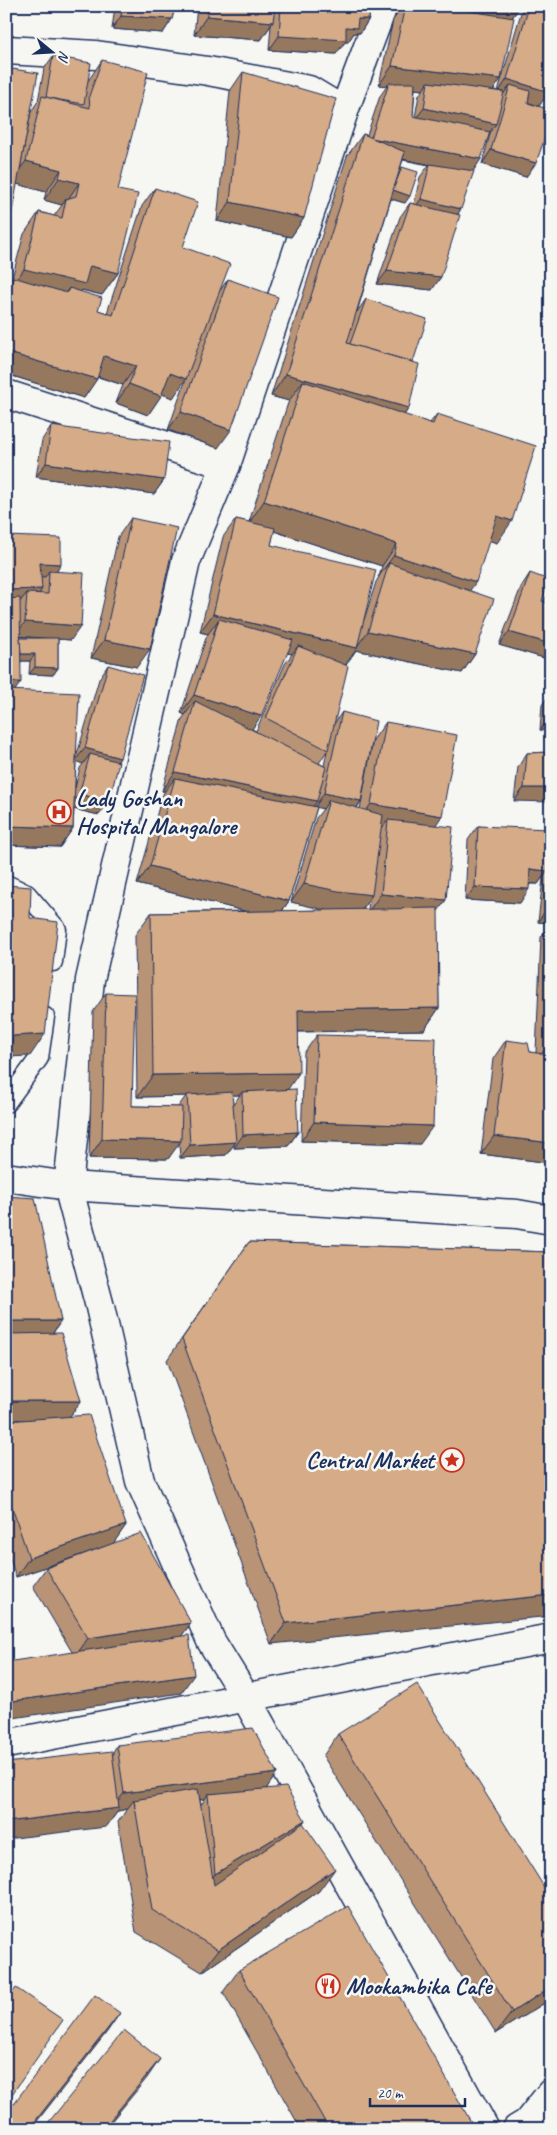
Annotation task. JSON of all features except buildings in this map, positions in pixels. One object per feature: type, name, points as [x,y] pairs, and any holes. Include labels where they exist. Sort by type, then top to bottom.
[{"type":"street","points":[[383,6],[344,111],[226,465],[186,561],[90,980],[68,1186],[100,1308],[140,1481],[211,1641],[246,1698],[485,2129]]},
{"type":"street","points":[[6,50],[96,55],[208,71],[309,90],[344,111]]},
{"type":"street","points":[[6,394],[226,465]]},
{"type":"street","points":[[6,1177],[68,1186],[517,1214],[551,1220]]},
{"type":"street","points":[[6,1744],[551,1638]]},
{"type":"street","points":[[517,2129],[527,2123],[551,2093]]},
{"type":"lane","points":[[6,884],[27,894],[57,929],[50,979]]},
{"type":"lane","points":[[6,1104],[39,1058],[47,999]]},
{"type":"place","name":"Lady Goshan Hospital Mangalore","points":[[59,812]]},
{"type":"place","name":"Central Market","points":[[452,1460]]},
{"type":"place","name":"Mookambika Cafe","points":[[328,1986]]}]
